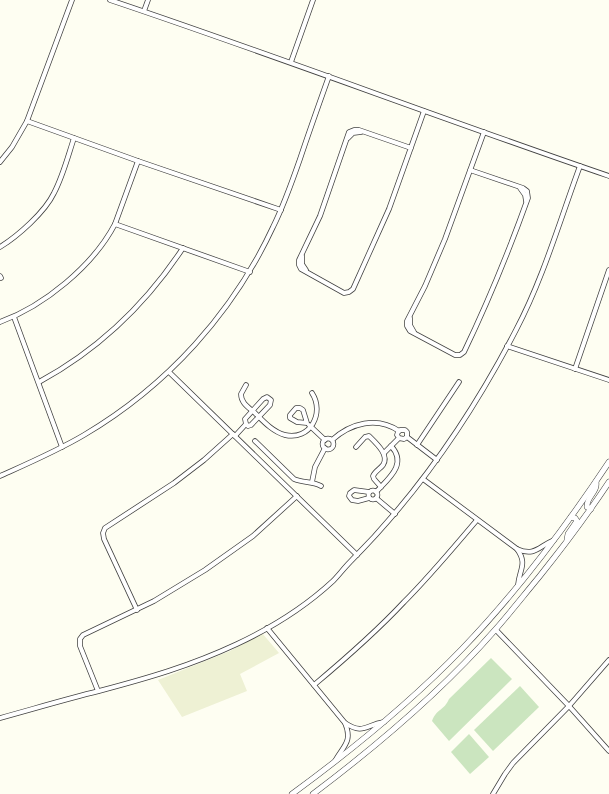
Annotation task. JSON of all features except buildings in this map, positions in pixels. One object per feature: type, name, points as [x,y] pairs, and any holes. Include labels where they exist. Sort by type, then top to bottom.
[{"type":"street","points":[[0,162],[12,147],[27,121],[72,0]]},
{"type":"street","points":[[110,0],[290,62],[609,176]]},
{"type":"street","points":[[144,11],[148,0]]},
{"type":"street","points":[[290,62],[313,0]]},
{"type":"street","points":[[0,476],[62,447],[121,411],[169,372],[204,336],[250,272],[266,242],[281,210],[329,76]]},
{"type":"street","points":[[411,148],[356,129],[352,130],[348,134],[320,216],[303,252],[302,264],[309,273],[336,288],[343,290],[348,290],[357,282],[382,226],[411,148],[424,111]]},
{"type":"street","points":[[27,121],[281,210]]},
{"type":"street","points":[[470,170],[518,187],[525,195],[525,206],[494,286],[464,352],[460,355],[455,355],[417,335],[407,326],[407,321],[439,254],[484,132]]},
{"type":"street","points":[[0,247],[28,225],[49,202],[56,188],[74,138]]},
{"type":"street","points":[[0,322],[14,317],[46,298],[76,273],[104,243],[115,224],[138,161]]},
{"type":"street","points":[[0,718],[152,677],[190,664],[237,644],[268,628],[295,610],[334,580],[395,514],[423,480],[478,399],[517,329],[536,284],[580,166]]},
{"type":"street","points":[[115,224],[250,272]]},
{"type":"street","points":[[39,382],[78,358],[114,330],[156,286],[184,248]]},
{"type":"street","points":[[575,368],[609,270]]},
{"type":"street","points":[[14,317],[62,447]]},
{"type":"street","points":[[507,346],[609,380]]},
{"type":"street","points":[[169,372],[357,555]]},
{"type":"street","points":[[417,445],[459,382]]},
{"type":"street","points":[[246,385],[242,391],[241,398],[243,403],[274,430],[285,435],[297,435],[305,432],[317,416],[318,408],[312,393]]},
{"type":"street","points":[[264,398],[269,398],[271,404],[251,425],[248,426],[246,424],[245,419],[252,411],[264,398]]},
{"type":"street","points":[[309,425],[292,420],[290,415],[296,408],[301,408],[309,425],[325,440],[332,440],[350,428],[366,423],[382,423],[399,430],[402,429],[407,432],[407,437],[438,460]]},
{"type":"street","points":[[137,610],[104,539],[103,534],[105,528],[174,483],[204,460],[246,424]]},
{"type":"street","points":[[399,430],[397,434],[399,438]]},
{"type":"street","points":[[356,447],[365,437],[368,436],[384,453],[384,464],[373,476],[381,486]]},
{"type":"street","points":[[384,453],[399,438],[402,439],[407,437]]},
{"type":"street","points":[[312,482],[315,466],[325,448],[323,444],[325,440]]},
{"type":"street","points":[[325,448],[330,450],[332,448],[334,445],[332,440]]},
{"type":"street","points":[[255,441],[292,477],[299,481],[312,482],[321,486]]},
{"type":"street","points":[[376,498],[376,492],[397,466],[397,457],[391,446]]},
{"type":"street","points":[[292,794],[334,763],[384,722],[462,649],[555,540],[609,462]]},
{"type":"street","points":[[423,480],[517,549],[525,552],[532,552],[555,540]]},
{"type":"street","points":[[591,509],[587,507],[587,504],[596,489],[596,482]]},
{"type":"street","points":[[313,794],[359,759],[412,713],[496,630],[567,542],[609,482]]},
{"type":"street","points":[[376,492],[354,490],[349,496],[355,501],[369,498],[372,500],[376,498]]},
{"type":"street","points":[[369,492],[369,498]]},
{"type":"street","points":[[98,691],[80,646],[80,639],[86,634],[137,610],[177,588],[221,559],[268,523],[297,496]]},
{"type":"street","points":[[376,498],[395,514]]},
{"type":"street","points":[[567,542],[568,536],[577,521],[575,518],[571,517]]},
{"type":"street","points":[[314,685],[363,642],[404,603],[477,520]]},
{"type":"street","points":[[517,549],[522,558],[523,564],[518,585]]},
{"type":"street","points":[[268,628],[345,723],[348,732],[348,739],[346,745],[334,763]]},
{"type":"street","points":[[496,630],[569,706],[609,751]]},
{"type":"street","points":[[493,794],[513,763],[569,706],[609,660]]},
{"type":"street","points":[[345,723],[354,728],[362,729],[384,722]]},
{"type":"green space","points":[[262,633],[279,653],[240,674],[247,691],[182,717],[158,680],[230,651]]},
{"type":"green space","points":[[491,658],[512,679],[449,741],[432,721],[434,717],[438,711],[445,706],[449,699]]},
{"type":"green space","points":[[520,686],[539,707],[493,751],[474,730]]},
{"type":"green space","points":[[469,734],[489,757],[470,774],[451,752]]}]
